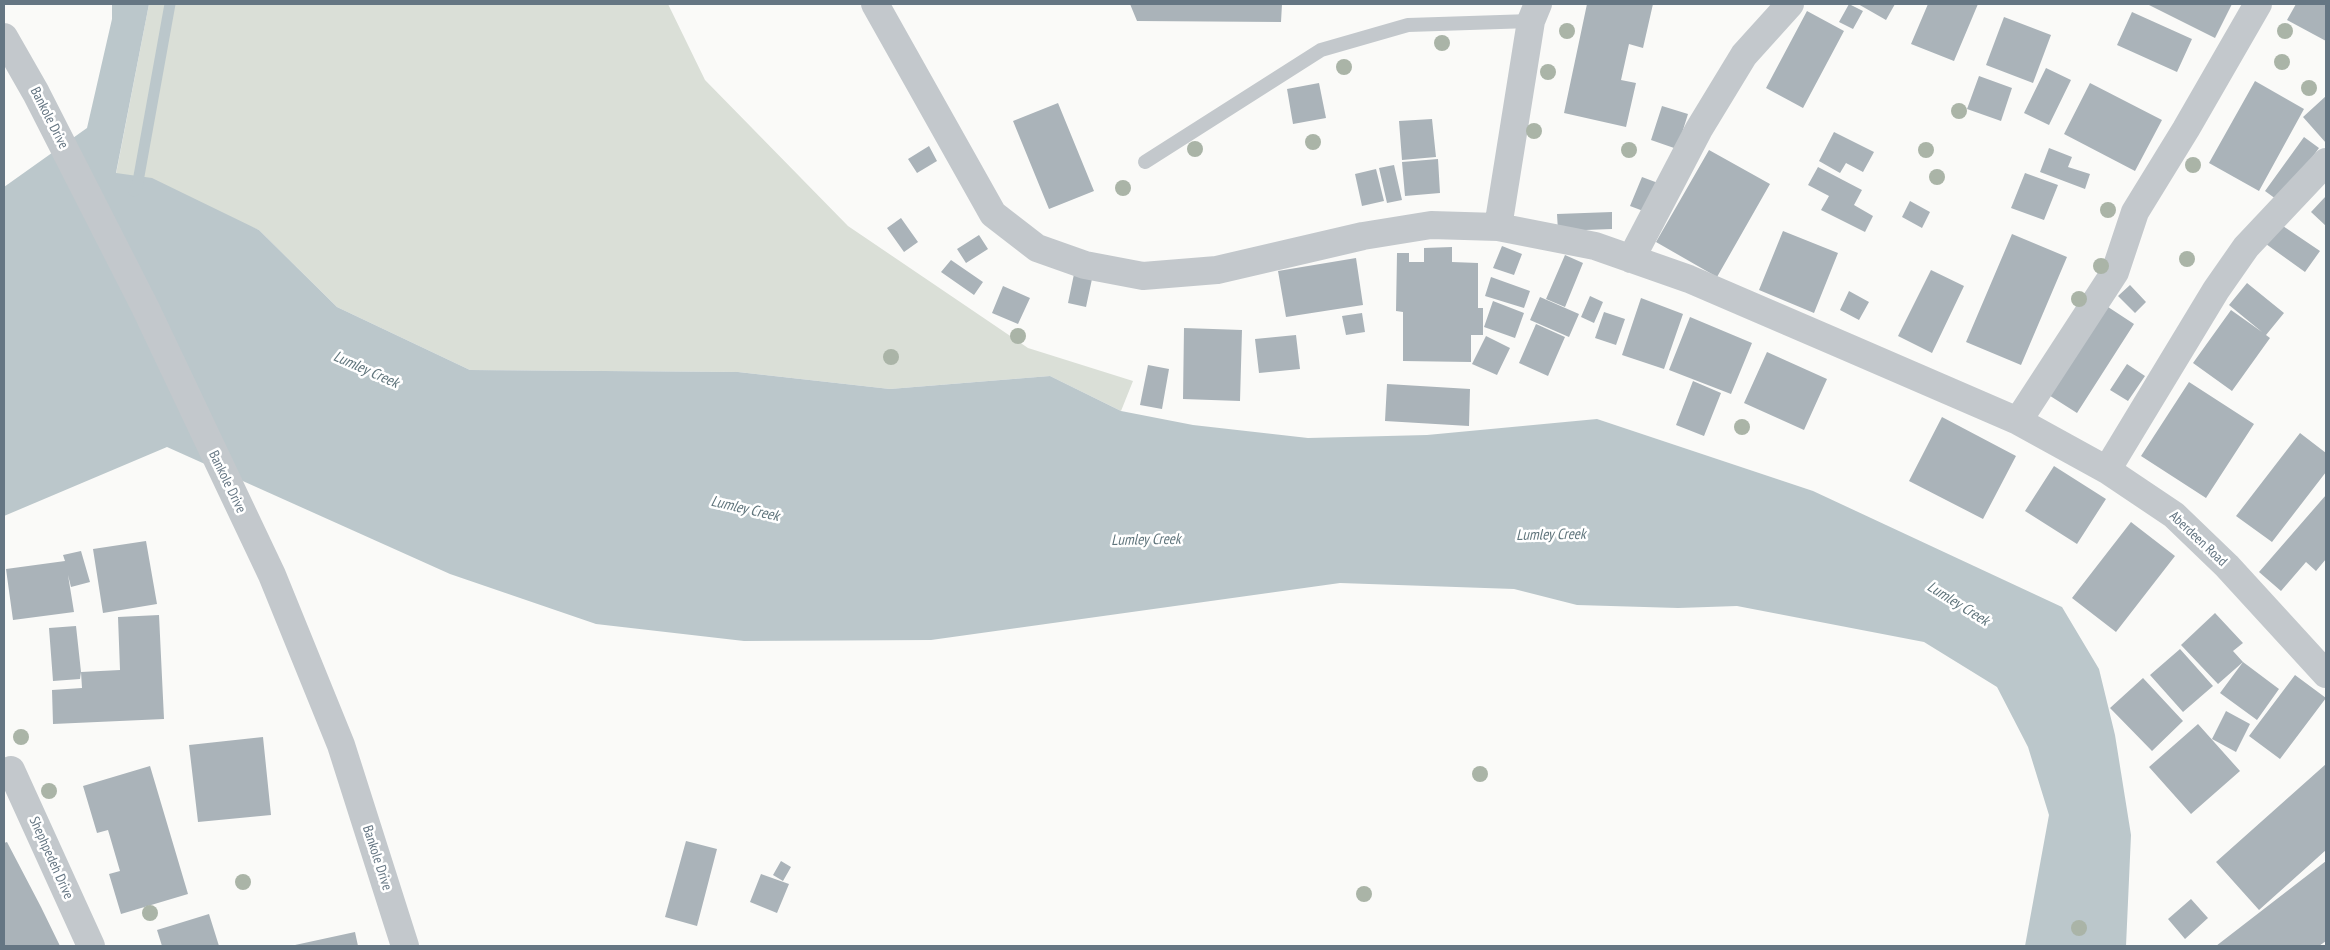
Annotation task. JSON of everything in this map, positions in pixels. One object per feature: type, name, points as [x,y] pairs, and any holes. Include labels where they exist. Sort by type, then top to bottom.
[{"type":"street","name":"Aberdeen Road","points":[[875,4],[993,214],[1037,248],[1084,265],[1143,276],[1218,270],[1363,236],[1431,225],[1498,227],[1595,246],[1689,279],[2018,421],[2107,470],[2174,515],[2227,566],[2326,674]]},
{"type":"street","points":[[1631,259],[1699,129],[1744,55],[1790,4]]},
{"type":"street","points":[[2018,421],[2115,272],[2135,212],[2186,129],[2258,4]]},
{"type":"street","points":[[1498,227],[1535,13]]},
{"type":"street","name":"Bankole Drive","points":[[4,37],[36,93],[145,307],[272,575],[341,745],[405,946]]},
{"type":"street","points":[[2107,470],[2216,290],[2246,247],[2326,162]]},
{"type":"street","name":"Shephpedeh Drive","points":[[11,770],[91,946]]},
{"type":"lane","points":[[1145,162],[1320,50],[1408,25],[1535,13]]},
{"type":"shaded area","points":[[149,4],[668,4],[705,80],[848,226],[1028,348],[1133,381],[1121,411],[1050,376],[890,389],[738,372],[470,370],[337,307],[259,230],[116,174]]},
{"type":"water","name":"Lumley Creek","points":[[112,4],[149,4],[116,173],[152,178],[259,230],[337,307],[470,370],[738,372],[890,389],[1050,376],[1121,411],[1193,425],[1308,438],[1427,435],[1597,419],[1813,491],[2062,607],[2099,669],[2115,735],[2131,835],[2126,946],[2025,946],[2049,815],[2028,747],[1997,687],[1924,642],[1737,606],[1678,608],[1577,605],[1514,589],[1340,583],[931,640],[744,641],[596,624],[450,574],[167,447],[4,516],[4,187],[87,128],[112,19]]},
{"type":"building","points":[[1130,4],[1282,4],[1281,22],[1137,21]]},
{"type":"building","points":[[1587,4],[1653,4],[1643,48],[1629,44],[1621,80],[1636,83],[1626,127],[1564,113]]},
{"type":"building","points":[[1849,4],[1863,11],[1853,29],[1839,22]]},
{"type":"building","points":[[1858,4],[1895,4],[1886,20]]},
{"type":"building","points":[[1928,4],[1978,4],[1954,61],[1911,44]]},
{"type":"building","points":[[2147,4],[2232,4],[2215,38]]},
{"type":"building","points":[[2296,4],[2326,4],[2326,41],[2287,20]]},
{"type":"building","points":[[1807,11],[1844,31],[1803,108],[1766,88]]},
{"type":"building","points":[[2132,12],[2192,39],[2177,72],[2117,45]]},
{"type":"building","points":[[2004,17],[2051,35],[2033,83],[1986,65]]},
{"type":"building","points":[[2046,68],[2071,80],[2049,125],[2024,113]]},
{"type":"building","points":[[1979,76],[2012,88],[2001,121],[1967,109]]},
{"type":"building","points":[[2255,81],[2304,109],[2259,191],[2209,163]]},
{"type":"building","points":[[1319,83],[1326,118],[1293,124],[1287,89]]},
{"type":"building","points":[[2090,83],[2162,120],[2135,171],[2064,134]]},
{"type":"building","points":[[2326,96],[2326,143],[2303,117]]},
{"type":"building","points":[[1058,103],[1094,191],[1049,209],[1013,121]]},
{"type":"building","points":[[1662,106],[1688,114],[1677,149],[1651,140]]},
{"type":"building","points":[[1432,119],[1436,157],[1402,160],[1399,121]]},
{"type":"building","points":[[1834,132],[1874,152],[1863,172],[1846,163],[1840,173],[1819,161]]},
{"type":"building","points":[[2304,137],[2319,148],[2280,202],[2265,191]]},
{"type":"building","points":[[929,146],[937,161],[917,173],[908,159]]},
{"type":"building","points":[[2049,148],[2072,157],[2068,167],[2090,174],[2085,189],[2040,172]]},
{"type":"building","points":[[1709,150],[1770,184],[1717,277],[1656,242]]},
{"type":"building","points":[[1438,159],[1440,193],[1405,196],[1402,162]]},
{"type":"building","points":[[1394,165],[1402,200],[1387,203],[1379,168]]},
{"type":"building","points":[[1818,167],[1862,190],[1854,205],[1873,216],[1865,232],[1821,210],[1829,196],[1808,185]]},
{"type":"building","points":[[1376,169],[1384,201],[1362,206],[1355,174]]},
{"type":"building","points":[[2025,173],[2058,185],[2044,220],[2011,208]]},
{"type":"building","points":[[1642,177],[1658,183],[1646,212],[1630,206]]},
{"type":"building","points":[[2326,196],[2326,226],[2311,212]]},
{"type":"building","points":[[1910,201],[1930,212],[1922,228],[1902,217]]},
{"type":"building","points":[[1612,212],[1612,229],[1558,231],[1557,214]]},
{"type":"building","points":[[901,218],[918,242],[904,252],[887,228]]},
{"type":"building","points":[[2280,224],[2320,251],[2305,272],[2266,244]]},
{"type":"building","points":[[1783,231],[1838,253],[1814,313],[1759,290]]},
{"type":"building","points":[[2012,234],[2067,257],[2021,365],[1966,342]]},
{"type":"building","points":[[979,235],[988,249],[966,263],[957,249]]},
{"type":"building","points":[[1502,246],[1522,254],[1514,275],[1493,268]]},
{"type":"building","points":[[1452,247],[1452,262],[1478,263],[1478,308],[1483,308],[1483,335],[1471,335],[1471,362],[1403,361],[1403,312],[1396,311],[1397,253],[1409,253],[1409,262],[1424,262],[1424,248]]},
{"type":"building","points":[[1565,255],[1583,263],[1565,307],[1546,299]]},
{"type":"building","points":[[1356,258],[1363,305],[1286,317],[1278,271]]},
{"type":"building","points":[[951,260],[983,282],[974,295],[941,272]]},
{"type":"building","points":[[1931,270],[1964,286],[1932,353],[1898,336]]},
{"type":"building","points":[[1074,274],[1092,279],[1086,307],[1068,303]]},
{"type":"building","points":[[1491,277],[1530,291],[1524,308],[1485,296]]},
{"type":"building","points":[[2247,283],[2284,313],[2266,335],[2270,338],[2232,391],[2193,363],[2231,310],[2262,332],[2229,305]]},
{"type":"building","points":[[2130,285],[2146,302],[2135,313],[2118,296]]},
{"type":"building","points":[[1003,286],[1030,298],[1018,324],[992,313]]},
{"type":"building","points":[[1849,291],[1869,302],[1859,320],[1840,310]]},
{"type":"building","points":[[1590,296],[1603,302],[1594,323],[1581,317]]},
{"type":"building","points":[[1540,297],[1579,314],[1569,337],[1530,320]]},
{"type":"building","points":[[1641,298],[1683,314],[1664,369],[1622,355]]},
{"type":"building","points":[[1493,301],[1524,313],[1515,338],[1484,327]]},
{"type":"building","points":[[2102,303],[2134,324],[2077,413],[2044,392]]},
{"type":"building","points":[[1604,312],[1625,319],[1616,345],[1595,338]]},
{"type":"building","points":[[1362,313],[1365,332],[1346,335],[1342,316]]},
{"type":"building","points":[[1690,317],[1752,343],[1731,394],[1669,370]]},
{"type":"building","points":[[1536,324],[1565,337],[1548,376],[1519,363]]},
{"type":"building","points":[[1184,328],[1242,330],[1240,401],[1183,399]]},
{"type":"building","points":[[1296,335],[1300,369],[1259,373],[1255,339]]},
{"type":"building","points":[[1486,336],[1510,348],[1497,375],[1472,364]]},
{"type":"building","points":[[1767,352],[1827,379],[1804,430],[1744,403]]},
{"type":"building","points":[[2127,364],[2145,376],[2128,401],[2110,390]]},
{"type":"building","points":[[1148,365],[1169,369],[1162,409],[1140,405]]},
{"type":"building","points":[[1693,381],[1721,393],[1704,436],[1676,425]]},
{"type":"building","points":[[2189,382],[2254,424],[2206,498],[2141,456]]},
{"type":"building","points":[[1387,384],[1470,389],[1469,426],[1385,421]]},
{"type":"building","points":[[1942,417],[2016,456],[1983,519],[1909,481]]},
{"type":"building","points":[[2300,433],[2326,453],[2326,472],[2272,542],[2236,516]]},
{"type":"building","points":[[2054,466],[2106,499],[2077,544],[2025,511]]},
{"type":"building","points":[[2326,495],[2326,559],[2316,571],[2306,562],[2281,591],[2259,572]]},
{"type":"building","points":[[2131,522],[2175,556],[2116,632],[2072,598]]},
{"type":"building","points":[[146,541],[157,604],[103,613],[93,549]]},
{"type":"building","points":[[81,551],[90,582],[71,587],[68,575],[74,612],[13,620],[6,569],[65,561],[63,555]]},
{"type":"building","points":[[2215,613],[2243,643],[2233,651],[2243,662],[2218,684],[2181,645]]},
{"type":"building","points":[[159,615],[164,719],[53,724],[52,690],[82,688],[81,672],[120,670],[118,617]]},
{"type":"building","points":[[76,626],[81,672],[80,679],[53,681],[49,628]]},
{"type":"building","points":[[2180,649],[2213,686],[2183,712],[2150,675]]},
{"type":"building","points":[[2243,662],[2279,689],[2257,720],[2220,693]]},
{"type":"building","points":[[2295,675],[2326,698],[2280,759],[2249,736]]},
{"type":"building","points":[[2143,678],[2183,721],[2152,751],[2110,708]]},
{"type":"building","points":[[2226,711],[2250,724],[2236,752],[2212,739]]},
{"type":"building","points":[[2198,724],[2240,771],[2191,814],[2149,767]]},
{"type":"building","points":[[263,737],[271,815],[198,822],[189,745]]},
{"type":"building","points":[[2326,764],[2326,850],[2259,910],[2216,862]]},
{"type":"building","points":[[150,766],[188,894],[121,914],[109,874],[120,871],[108,830],[97,833],[83,786]]},
{"type":"building","points":[[686,841],[717,849],[697,926],[665,917]]},
{"type":"building","points":[[7,842],[60,946],[4,946],[4,843]]},
{"type":"building","points":[[781,861],[791,867],[783,881],[773,875]]},
{"type":"building","points":[[2326,861],[2326,941],[2319,946],[2216,946]]},
{"type":"building","points":[[761,874],[789,884],[777,913],[750,902]]},
{"type":"building","points":[[2191,899],[2208,918],[2185,939],[2168,919]]},
{"type":"building","points":[[209,914],[219,946],[162,946],[157,930]]},
{"type":"building","points":[[355,932],[358,946],[295,946],[295,945]]},
{"type":"waterway","points":[[134,191],[137,187],[170,4]]}]
